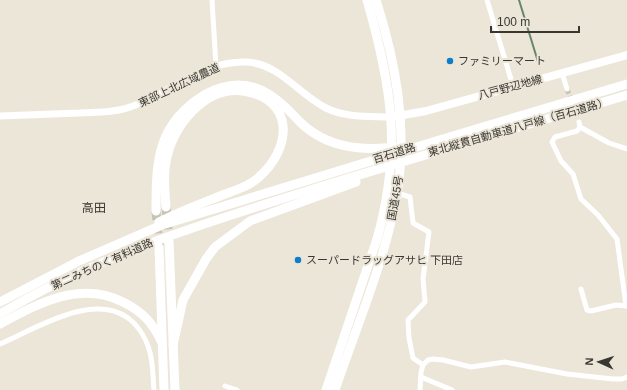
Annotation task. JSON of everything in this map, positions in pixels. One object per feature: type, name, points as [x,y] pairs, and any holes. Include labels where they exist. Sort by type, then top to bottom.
[{"type":"highway","name":"国道45号","points":[[326,390],[384,216],[390,174],[396,116],[385,65],[367,0]]},
{"type":"highway","name":"国道45号","points":[[335,390],[386,241],[397,193],[400,157],[396,116],[394,63],[376,0]]},
{"type":"highway","name":"百石道路","points":[[162,226],[382,153],[428,143],[627,84]]},
{"type":"highway","points":[[156,211],[156,178],[160,153],[166,136],[174,121],[184,109],[222,86],[238,85],[255,88],[271,95],[286,107],[300,122],[325,140],[353,148],[382,153]]},
{"type":"highway","points":[[79,261],[174,214],[243,187],[257,179],[272,165],[280,152],[285,137],[281,118],[269,102],[257,94],[242,91],[225,93],[212,98],[196,108],[185,119],[169,148],[165,163],[166,207]]},
{"type":"highway","name":"東北縦貫自動車道八戸線（百石道路）","points":[[381,170],[456,144],[627,95]]},
{"type":"highway","name":"百石道路","points":[[166,239],[381,170]]},
{"type":"highway","points":[[173,345],[183,300],[206,259],[215,247],[250,221],[381,170]]},
{"type":"highway","name":"第二みちのく有料道路","points":[[0,302],[79,261],[162,226]]},
{"type":"highway","points":[[166,239],[175,390]]},
{"type":"highway","name":"第二みちのく有料道路","points":[[0,314],[83,270],[166,239]]},
{"type":"highway","points":[[159,247],[164,390]]},
{"type":"highway","points":[[0,324],[62,296],[80,292],[102,293],[132,306],[143,315],[154,326],[162,343]]},
{"type":"main road","name":"八戸野辺地線","points":[[396,116],[426,111],[627,55]]},
{"type":"street","points":[[212,0],[216,66]]},
{"type":"street","points":[[487,0],[512,86]]},
{"type":"street","name":"東部上北広域農道","points":[[0,116],[106,112],[128,108],[146,101],[216,66],[233,62],[248,62],[264,65],[280,74],[316,102],[336,112],[356,116],[396,116]]},
{"type":"street","points":[[562,73],[567,90]]},
{"type":"street","points":[[581,289],[587,310],[591,311],[616,305],[626,306],[617,239],[598,215],[581,199],[572,174],[561,162],[552,142],[555,137],[577,131],[580,124],[610,143],[627,149]]},
{"type":"street","points":[[397,193],[407,194],[410,197],[412,224],[429,232],[423,279],[425,302],[411,316],[408,325],[413,358],[423,365]]},
{"type":"street","points":[[0,344],[73,312],[87,309],[110,310],[133,322],[141,331],[151,356],[154,390]]},
{"type":"street","points":[[420,390],[420,377],[423,365],[428,360],[433,359],[471,367],[505,362],[566,374],[613,379],[622,379],[627,377]]},
{"type":"street","points":[[420,377],[452,390]]},
{"type":"street","points":[[226,386],[237,390]]},
{"type":"waterway","points":[[519,0],[539,65]]},
{"type":"tunnel","points":[[567,89],[572,102]]},
{"type":"tunnel","points":[[166,207],[169,241]]},
{"type":"tunnel","points":[[156,211],[159,247]]},
{"type":"place","name":"ファミリーマート","points":[[450,61]]},
{"type":"place","name":"スーパードラッグアサヒ 下田店","points":[[298,260]]},
{"type":"district","name":"高田","points":[[94,208]]}]
